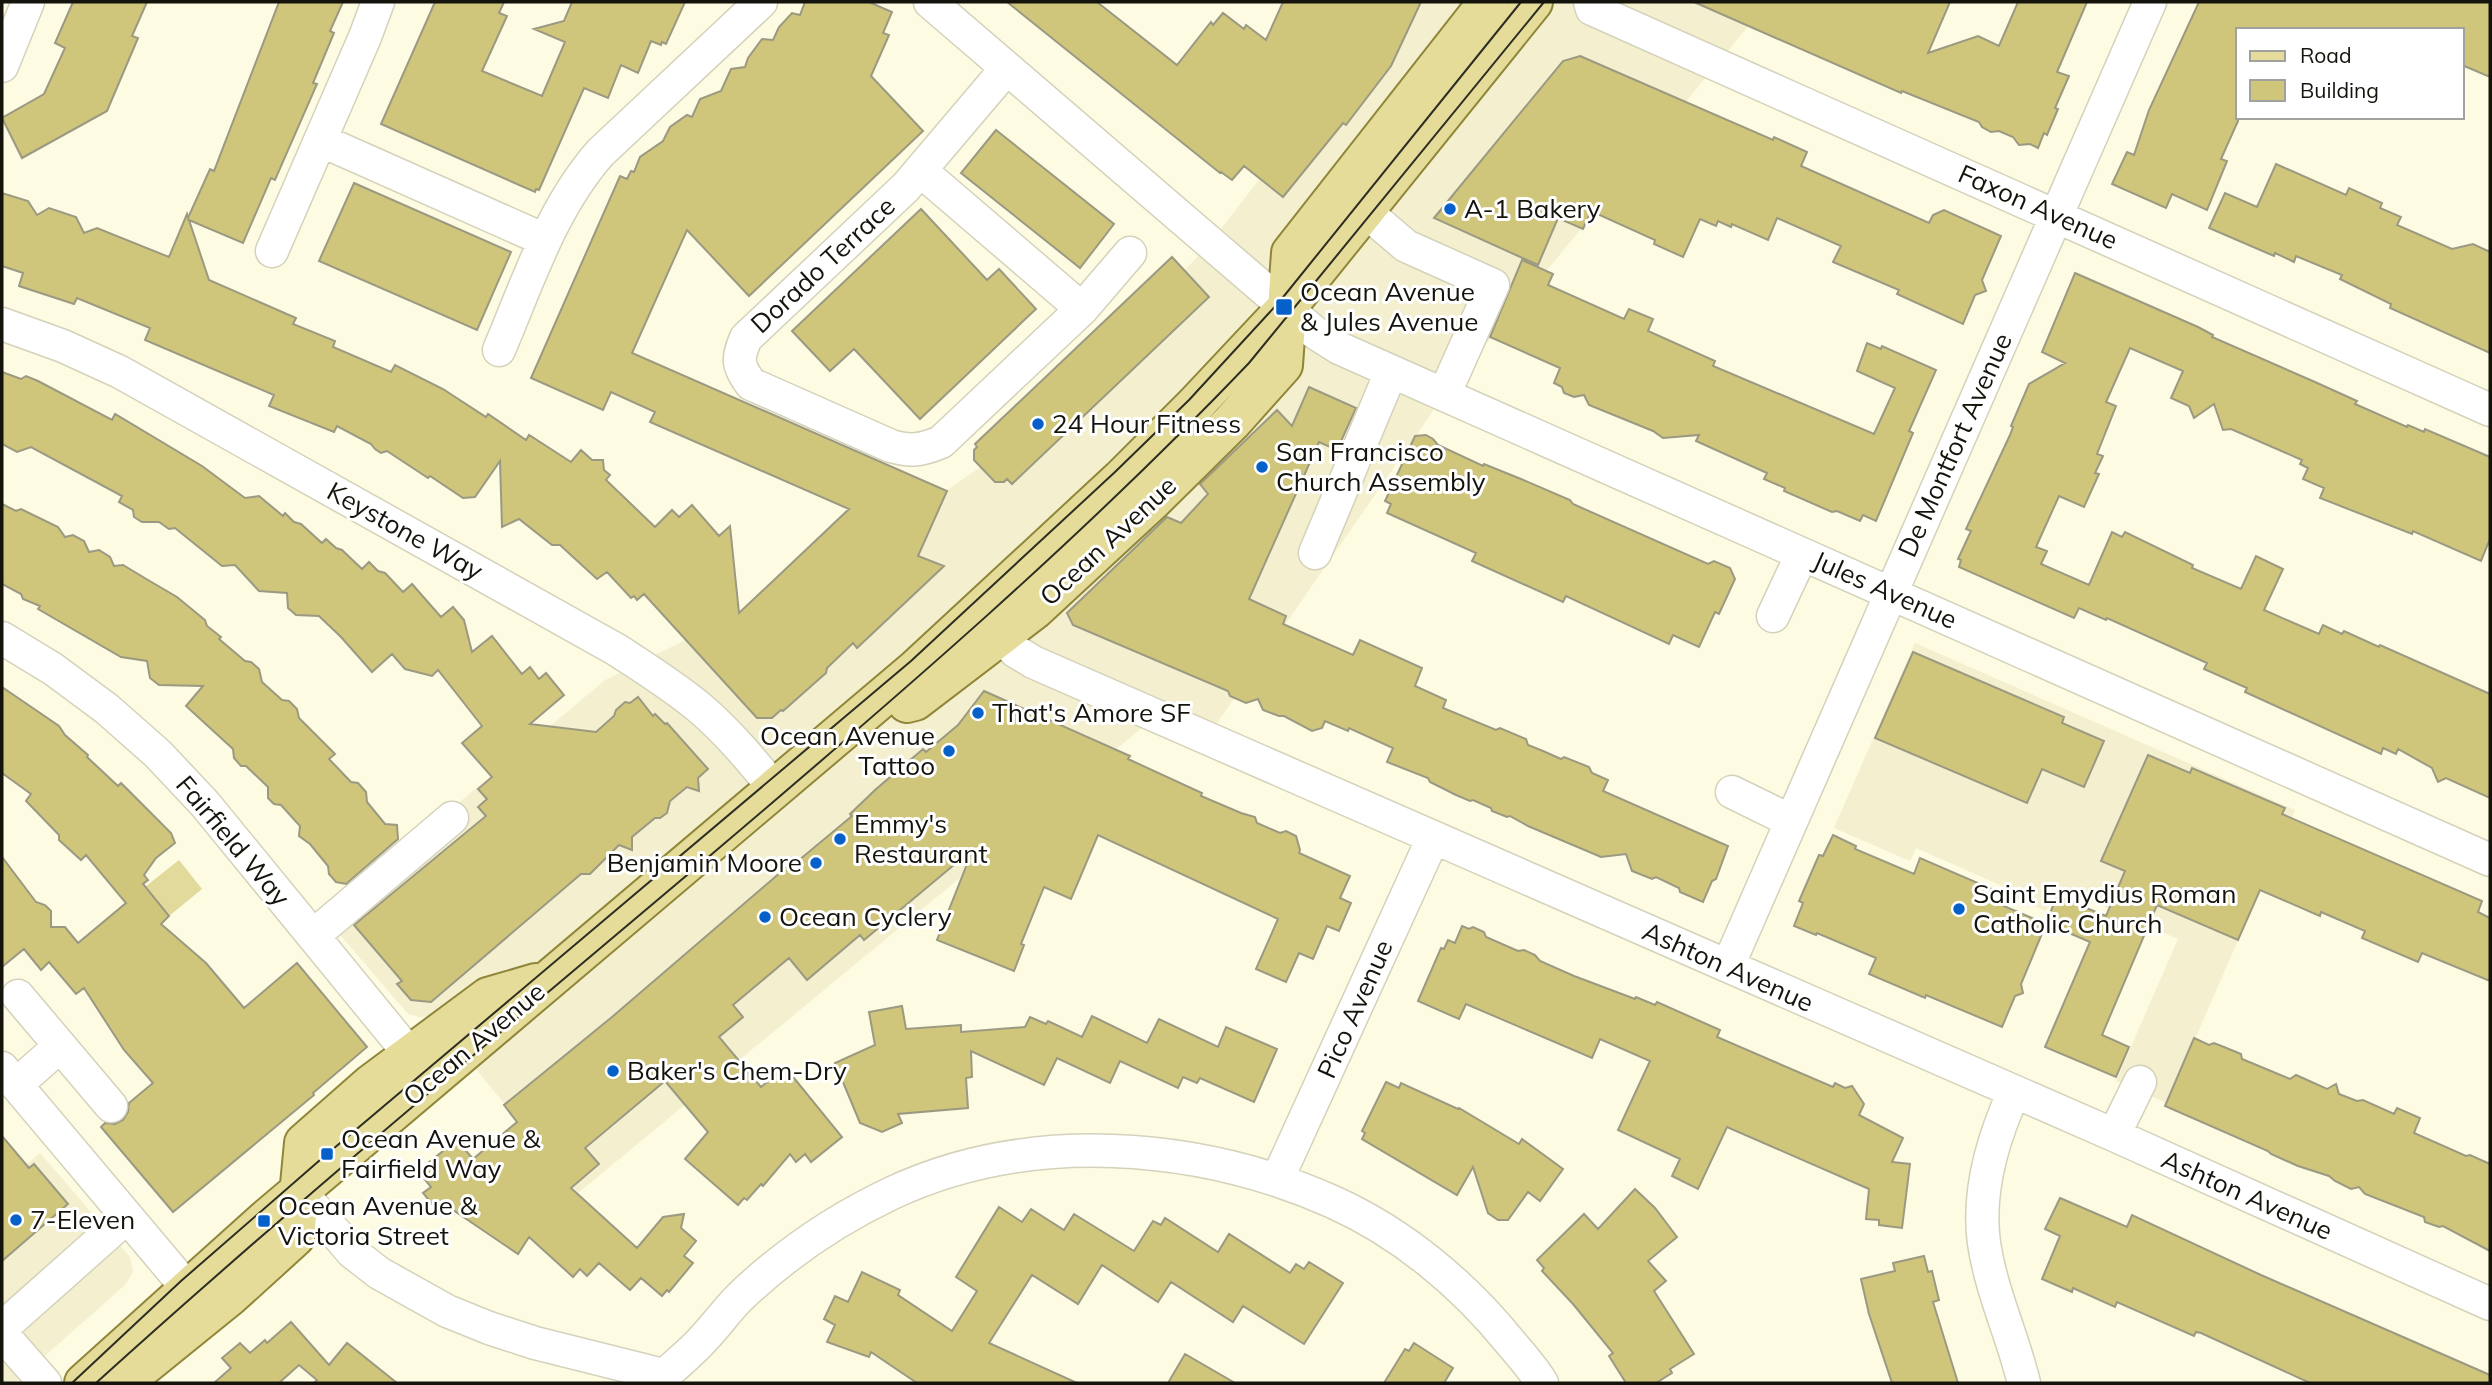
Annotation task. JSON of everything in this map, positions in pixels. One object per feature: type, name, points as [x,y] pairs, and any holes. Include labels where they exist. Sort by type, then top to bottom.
[{"type":"main road","name":"Ocean Avenue","points":[[84,1383],[300,1191],[421,1068],[552,978],[862,715],[915,701],[988,625],[1034,610],[1153,500],[1283,365],[1291,253],[1488,2]]},
{"type":"main road","points":[[1287,307],[1532,2]]},
{"type":"main road","points":[[119,1383],[125,1381],[230,1296],[295,1237],[300,1191]]},
{"type":"street","points":[[2,66],[28,2]]},
{"type":"street","points":[[272,251],[378,2]]},
{"type":"street","points":[[499,350],[545,240],[581,175],[600,153],[761,2]]},
{"type":"street","points":[[930,2],[1287,307]]},
{"type":"street","name":"Faxon Avenue","points":[[1590,2],[1592,9],[2490,410]]},
{"type":"street","name":"De Montfort Avenue","points":[[1728,966],[2150,2]]},
{"type":"street","name":"Dorado Terrace","points":[[1006,68],[921,171],[746,338],[739,355],[741,370],[751,384],[891,446],[907,451],[922,450],[941,442],[1082,309],[1130,253]]},
{"type":"street","points":[[320,140],[545,240]]},
{"type":"street","points":[[921,171],[1082,309]]},
{"type":"street","points":[[1365,211],[1406,246],[1493,285],[1444,395]]},
{"type":"street","name":"Jules Avenue","points":[[1287,307],[1314,332],[1339,348],[1391,372],[2490,860]]},
{"type":"street","name":"Keystone Way","points":[[2,324],[63,346],[120,372],[617,650],[702,710],[742,749],[775,789]]},
{"type":"street","points":[[1315,553],[1391,372]]},
{"type":"street","points":[[1773,617],[1802,554]]},
{"type":"street","name":"Ashton Avenue","points":[[988,625],[1014,651],[1033,663],[2114,1135],[2490,1304]]},
{"type":"street","name":"Fairfield Way","points":[[2,638],[53,669],[107,709],[158,754],[205,804],[421,1068]]},
{"type":"street","points":[[1732,792],[1791,821]]},
{"type":"street","points":[[313,936],[452,818]]},
{"type":"street","name":"Pico Avenue","points":[[1277,1180],[1433,838]]},
{"type":"street","points":[[18,996],[111,1106]]},
{"type":"street","points":[[61,1046],[9,1076],[188,1289]]},
{"type":"street","points":[[2114,1135],[2140,1082]]},
{"type":"street","points":[[2014,1092],[1999,1125],[1991,1157],[1983,1200],[1984,1243],[2024,1383]]},
{"type":"street","points":[[300,1191],[352,1252],[379,1272],[447,1311],[535,1343],[667,1379],[739,1298],[781,1261],[834,1226],[892,1193],[952,1170],[1065,1151],[1113,1151],[1167,1156],[1220,1165],[1277,1180],[1335,1203],[1388,1233],[1444,1273],[1491,1318],[1542,1383]]},
{"type":"street","points":[[2,1328],[127,1217]]},
{"type":"street","points":[[2,1334],[45,1383]]},
{"type":"shaded area","points":[[1396,2],[1768,2],[1444,395],[1206,739],[1155,717],[578,1193],[432,1016],[408,1014],[324,916],[605,680],[842,562],[1039,427],[1211,242]]},
{"type":"shaded area","points":[[1915,643],[2295,810],[2167,1103],[2116,1081],[2178,939],[2057,886],[2046,911],[2008,895],[2009,889],[1916,848],[1910,861],[1834,828]]},
{"type":"shaded area","points":[[179,860],[202,889],[169,916],[145,887]]},
{"type":"shaded area","points":[[40,1153],[130,1257],[133,1272],[125,1285],[14,1383],[2,1383],[2,1185]]},
{"type":"building","points":[[73,2],[147,2],[132,36],[138,38],[107,111],[22,158],[2,118],[44,94],[65,48],[55,43]]},
{"type":"building","points":[[279,2],[343,2],[330,31],[334,33],[313,83],[317,84],[275,180],[271,178],[243,243],[189,220],[209,280],[296,318],[293,324],[335,341],[333,347],[391,372],[395,365],[443,389],[486,417],[488,414],[526,440],[529,435],[571,462],[581,450],[592,460],[603,460],[604,470],[610,475],[606,480],[655,527],[672,510],[679,517],[692,505],[719,536],[730,526],[739,613],[849,509],[650,422],[655,412],[611,392],[603,410],[531,378],[620,176],[627,179],[631,171],[634,172],[640,157],[663,141],[670,127],[687,115],[692,117],[700,99],[721,91],[731,69],[745,67],[748,58],[762,39],[773,40],[779,27],[792,13],[800,15],[805,2],[869,2],[892,12],[883,33],[889,35],[871,76],[923,131],[749,296],[687,230],[632,353],[947,491],[918,556],[944,566],[857,648],[853,643],[827,668],[826,673],[783,711],[772,718],[757,718],[644,594],[637,600],[634,596],[631,598],[607,572],[597,579],[560,545],[552,545],[519,519],[502,527],[500,461],[475,497],[463,498],[387,451],[381,453],[371,444],[337,426],[334,432],[269,406],[274,395],[145,340],[150,328],[77,298],[74,304],[19,286],[23,273],[2,266],[2,193],[28,201],[37,215],[49,208],[76,217],[84,233],[97,228],[169,257],[210,169],[214,171]]},
{"type":"building","points":[[435,2],[504,2],[499,13],[507,16],[482,71],[542,96],[565,42],[534,29],[564,21],[572,2],[685,2],[666,44],[651,41],[638,73],[621,65],[608,98],[584,88],[539,190],[536,189],[535,192],[381,124]]},
{"type":"building","points":[[1007,2],[1097,2],[1177,65],[1211,22],[1213,25],[1223,13],[1244,29],[1246,25],[1266,40],[1283,2],[1421,2],[1391,66],[1346,125],[1343,123],[1283,197],[1244,166],[1232,180],[1220,173]]},
{"type":"building","points":[[1694,2],[1950,2],[1928,53],[1978,36],[1999,46],[2018,2],[2087,2],[2057,72],[2069,76],[2055,108],[2058,109],[2038,148],[2030,144],[2019,145],[2013,137],[1999,131],[1991,132],[1979,122],[1902,91],[1901,93]]},
{"type":"building","points":[[2199,2],[2490,2],[2490,77],[2464,66],[2464,28],[2236,28],[2238,121],[2221,159],[2227,161],[2207,210],[2172,194],[2166,208],[2112,184],[2127,152],[2134,155],[2149,110]]},
{"type":"building","points":[[1580,56],[1773,140],[1774,137],[1807,152],[1801,166],[1929,223],[1933,215],[1944,210],[2001,236],[1982,280],[1986,291],[1975,295],[1963,324],[1897,294],[1899,290],[1833,262],[1841,246],[1777,218],[1768,240],[1732,224],[1731,227],[1718,221],[1716,226],[1700,219],[1683,257],[1654,244],[1655,240],[1591,211],[1583,229],[1558,218],[1538,265],[1434,218],[1563,61]]},
{"type":"building","points":[[996,130],[1114,224],[1080,268],[961,173]]},
{"type":"building","points":[[2276,164],[2346,195],[2349,188],[2382,203],[2380,208],[2401,217],[2397,225],[2452,249],[2473,244],[2490,252],[2490,353],[2390,308],[2391,304],[2340,279],[2342,275],[2296,256],[2294,262],[2275,253],[2274,256],[2209,228],[2225,193],[2257,207]]},
{"type":"building","points":[[354,183],[511,252],[477,330],[319,261]]},
{"type":"building","points":[[921,209],[987,280],[999,269],[1036,309],[920,419],[854,349],[830,371],[792,331]]},
{"type":"building","points":[[1172,257],[1209,297],[1012,484],[1007,479],[1004,482],[995,482],[974,460],[974,450],[977,447],[975,444]]},
{"type":"building","points":[[1522,260],[1553,274],[1548,285],[1624,319],[1629,309],[1653,319],[1648,331],[1715,361],[1713,366],[1874,434],[1895,388],[1857,371],[1867,343],[1881,349],[1882,346],[1936,370],[1909,431],[1913,433],[1876,521],[1863,515],[1860,521],[1837,511],[1832,512],[1784,491],[1785,488],[1764,479],[1767,473],[1696,441],[1699,435],[1663,438],[1653,431],[1589,405],[1584,395],[1574,397],[1564,393],[1562,387],[1554,383],[1560,368],[1490,337]]},
{"type":"building","points":[[2075,273],[2357,401],[2355,404],[2407,427],[2408,425],[2424,432],[2425,429],[2490,457],[2490,539],[2481,561],[2413,531],[2412,534],[2320,498],[2324,488],[2303,479],[2308,468],[2300,464],[2302,460],[2231,429],[2223,430],[2214,404],[2194,418],[2189,406],[2171,398],[2183,371],[2130,348],[2106,402],[2116,406],[2097,454],[2103,456],[2095,473],[2099,474],[2084,507],[2059,496],[2036,547],[2047,551],[2041,564],[2089,585],[2112,532],[2122,537],[2125,532],[2193,565],[2192,568],[2241,589],[2256,556],[2283,569],[2264,610],[2319,634],[2323,625],[2342,634],[2344,631],[2490,694],[2490,798],[2446,778],[2438,782],[2432,768],[2398,749],[2396,754],[2383,748],[2381,754],[2245,692],[2247,688],[2204,669],[2207,663],[2107,618],[2106,620],[2079,608],[2074,618],[1959,567],[1961,560],[1958,559],[1971,531],[1966,529],[2010,435],[2011,426],[2029,384],[2065,363],[2042,352]]},
{"type":"building","points":[[2,372],[21,379],[26,376],[38,381],[112,420],[115,414],[202,466],[245,498],[259,496],[283,516],[285,513],[294,522],[301,524],[322,543],[326,539],[342,550],[362,569],[369,562],[378,571],[385,573],[403,592],[412,584],[441,617],[453,607],[464,620],[472,652],[492,636],[522,674],[530,667],[539,679],[546,673],[564,695],[530,724],[596,732],[625,702],[630,703],[638,697],[653,716],[655,714],[667,723],[708,769],[698,778],[699,791],[687,787],[670,801],[667,813],[655,818],[632,837],[632,850],[619,845],[590,874],[581,874],[431,1002],[411,1000],[397,984],[402,981],[354,925],[486,816],[478,807],[487,799],[478,789],[492,777],[462,743],[482,726],[438,670],[432,676],[405,669],[392,654],[372,672],[319,616],[296,615],[288,608],[287,593],[259,591],[235,565],[222,566],[175,528],[169,529],[159,522],[142,522],[134,517],[133,510],[119,502],[122,496],[31,447],[17,452],[2,444]]},
{"type":"building","points":[[1309,387],[1356,408],[1337,450],[1319,442],[1249,599],[1286,616],[1283,624],[1353,655],[1360,640],[1422,668],[1415,686],[1446,700],[1443,708],[1526,739],[1528,745],[1561,759],[1564,757],[1589,767],[1592,773],[1608,780],[1603,791],[1728,846],[1716,879],[1712,881],[1703,902],[1656,877],[1652,879],[1632,871],[1626,854],[1601,857],[1510,816],[1492,811],[1491,808],[1430,782],[1428,778],[1387,762],[1393,748],[1349,728],[1348,731],[1325,721],[1322,728],[1312,731],[1284,716],[1263,710],[1258,699],[1246,703],[1230,696],[1228,691],[1073,625],[1067,613],[1167,517],[1181,523],[1208,494],[1200,484],[1277,410],[1292,426]]},
{"type":"building","points":[[1426,435],[1438,445],[1483,466],[1484,464],[1570,500],[1573,504],[1708,564],[1714,561],[1730,568],[1735,579],[1719,614],[1715,612],[1699,647],[1673,635],[1669,644],[1566,596],[1563,602],[1472,561],[1476,553],[1387,513],[1391,504],[1385,501],[1415,436]]},
{"type":"building","points":[[2,504],[16,511],[21,509],[58,527],[65,537],[73,535],[84,541],[89,552],[99,550],[110,557],[114,566],[123,565],[177,597],[205,620],[207,626],[221,637],[219,639],[259,669],[262,682],[297,709],[299,718],[335,754],[329,759],[351,782],[358,783],[366,792],[367,802],[385,824],[397,825],[398,839],[346,884],[336,882],[329,874],[328,866],[310,844],[299,836],[300,826],[281,805],[274,804],[268,798],[268,787],[246,766],[241,766],[234,758],[233,749],[186,706],[203,686],[159,685],[150,678],[147,661],[121,657],[38,609],[40,606],[23,599],[21,594],[2,584]]},
{"type":"building","points":[[1913,652],[2064,717],[2062,723],[2104,741],[2084,787],[2042,769],[2027,803],[1875,738]]},
{"type":"building","points":[[2,687],[59,726],[87,757],[118,786],[121,783],[171,833],[175,843],[156,858],[144,875],[148,880],[143,884],[169,916],[161,924],[206,963],[244,1008],[297,963],[367,1047],[313,1093],[314,1095],[173,1212],[101,1127],[105,1123],[115,1124],[123,1120],[129,1103],[153,1083],[124,1050],[84,988],[76,994],[49,962],[41,970],[24,949],[2,967],[2,857],[36,902],[51,911],[51,927],[65,927],[78,943],[126,903],[86,855],[81,860],[59,840],[59,835],[26,801],[31,794],[2,773]]},
{"type":"building","points":[[984,691],[1130,756],[1128,759],[1202,793],[1201,796],[1255,817],[1257,823],[1280,833],[1286,831],[1296,836],[1299,853],[1350,876],[1340,898],[1351,903],[1339,931],[1327,926],[1313,959],[1299,953],[1286,982],[1256,969],[1278,919],[1098,835],[1071,899],[1044,887],[1021,944],[1024,945],[1014,971],[937,940],[973,849],[864,940],[860,935],[807,980],[789,958],[733,1005],[743,1017],[719,1037],[761,1087],[785,1067],[842,1137],[811,1162],[805,1154],[796,1162],[790,1154],[763,1186],[761,1184],[747,1200],[744,1198],[738,1205],[685,1159],[708,1132],[665,1081],[585,1148],[599,1164],[571,1188],[637,1248],[663,1217],[684,1214],[681,1228],[696,1241],[684,1256],[693,1263],[669,1292],[667,1290],[662,1296],[641,1278],[630,1290],[599,1263],[587,1276],[580,1269],[573,1277],[529,1237],[518,1254],[450,1208],[441,1215],[423,1193],[431,1187],[418,1171],[457,1140],[473,1159],[517,1122],[504,1105],[612,1017],[796,859],[798,861],[852,816],[850,814],[875,790],[923,749],[926,752],[958,725]]},
{"type":"building","points":[[2148,755],[2190,773],[2192,768],[2285,808],[2282,814],[2482,901],[2478,912],[2490,918],[2490,981],[2422,953],[2418,962],[2362,938],[2365,931],[2321,912],[2320,916],[2260,890],[2238,940],[2157,905],[2102,1035],[2129,1047],[2116,1077],[2045,1047],[2090,942],[2046,923],[2057,896],[2106,916],[2125,871],[2101,861]]},
{"type":"building","points":[[1833,835],[1856,846],[1855,849],[1914,874],[1920,858],[1994,890],[1990,899],[1992,901],[2046,924],[2021,984],[2023,993],[2015,996],[2002,1027],[1869,974],[1876,958],[1794,926],[1803,903],[1799,901],[1819,855],[1823,856]]},
{"type":"building","points":[[1462,926],[1469,929],[1473,927],[1484,932],[1486,937],[1518,951],[1524,950],[1535,955],[1540,961],[1574,976],[1635,999],[1636,997],[1655,1005],[1657,1002],[1720,1030],[1717,1037],[1833,1087],[1835,1083],[1845,1088],[1852,1086],[1864,1104],[1859,1115],[1903,1138],[1892,1162],[1910,1164],[1902,1228],[1879,1225],[1879,1220],[1866,1219],[1869,1189],[1727,1127],[1698,1189],[1672,1176],[1680,1159],[1618,1130],[1650,1061],[1600,1039],[1592,1058],[1466,1004],[1459,1019],[1418,1001],[1441,948],[1444,949],[1448,940],[1455,943]]},
{"type":"building","points":[[902,1006],[906,1029],[961,1025],[961,1032],[1025,1027],[1030,1017],[1046,1024],[1048,1021],[1082,1037],[1092,1016],[1147,1043],[1159,1019],[1218,1047],[1226,1027],[1277,1049],[1254,1102],[1200,1078],[1197,1083],[1183,1077],[1178,1088],[1120,1061],[1110,1083],[1057,1058],[1044,1085],[971,1051],[972,1077],[966,1078],[968,1108],[898,1114],[902,1123],[882,1132],[860,1123],[835,1063],[875,1045],[869,1012]]},
{"type":"building","points":[[2194,1038],[2241,1054],[2242,1059],[2290,1079],[2296,1075],[2327,1089],[2336,1084],[2339,1094],[2357,1101],[2363,1100],[2394,1114],[2397,1108],[2420,1118],[2414,1133],[2490,1164],[2490,1251],[2443,1226],[2425,1222],[2424,1217],[2365,1194],[2359,1187],[2351,1189],[2329,1176],[2298,1166],[2165,1106]]},
{"type":"building","points":[[1386,1082],[1399,1088],[1401,1083],[1459,1108],[1519,1144],[1522,1139],[1563,1169],[1540,1201],[1528,1192],[1508,1220],[1498,1220],[1488,1213],[1473,1167],[1457,1195],[1362,1139],[1365,1133],[1362,1131]]},
{"type":"building","points":[[2,1136],[29,1168],[34,1164],[68,1204],[2,1261]]},
{"type":"building","points":[[1635,1189],[1655,1208],[1677,1237],[1648,1261],[1666,1281],[1654,1291],[1694,1354],[1670,1369],[1672,1373],[1656,1383],[1626,1383],[1609,1356],[1613,1353],[1542,1271],[1544,1268],[1537,1260],[1584,1214],[1598,1229]]},
{"type":"building","points":[[2060,1198],[2127,1227],[2132,1215],[2261,1275],[2490,1375],[2490,1383],[2310,1383],[2201,1333],[2196,1332],[2194,1336],[2117,1302],[2115,1307],[2073,1288],[2072,1292],[2042,1279],[2060,1236],[2045,1229]]},
{"type":"building","points":[[999,1207],[1022,1222],[1031,1209],[1064,1230],[1074,1214],[1134,1251],[1153,1221],[1161,1225],[1165,1218],[1218,1252],[1229,1234],[1290,1273],[1296,1264],[1304,1269],[1309,1262],[1343,1283],[1304,1344],[1243,1306],[1233,1322],[1171,1282],[1158,1302],[1102,1265],[1078,1304],[1032,1275],[989,1343],[1077,1383],[917,1383],[871,1352],[869,1357],[827,1342],[835,1325],[824,1319],[835,1296],[848,1302],[862,1272],[900,1290],[898,1295],[952,1331],[977,1291],[956,1277]]},
{"type":"building","points":[[1924,1256],[1928,1272],[1932,1271],[1939,1300],[1933,1302],[1958,1383],[1892,1383],[1869,1314],[1861,1279],[1895,1271],[1893,1263]]},
{"type":"building","points":[[291,1322],[329,1365],[347,1343],[397,1383],[314,1383],[317,1380],[299,1365],[279,1383],[214,1383],[231,1368],[222,1358],[240,1343],[250,1353],[265,1340],[267,1343]]},
{"type":"building","points":[[1414,1343],[1453,1368],[1444,1383],[1384,1383],[1405,1349],[1409,1351]]},
{"type":"building","points":[[1185,1354],[1235,1383],[1168,1383]]},
{"type":"tram line","points":[[72,1383],[181,1281],[320,1160],[911,661],[1115,472],[1189,400],[1280,301],[1521,2]]},
{"type":"tram line","points":[[96,1383],[325,1182],[850,736],[987,616],[1120,492],[1249,363],[1544,2]]},
{"type":"place","name":"A-1 Bakery","points":[[1450,209]]},
{"type":"place","name":"Ocean Avenue & Jules Avenue","points":[[1284,307]]},
{"type":"place","name":"24 Hour Fitness","points":[[1038,424]]},
{"type":"place","name":"San Francisco Church Assembly","points":[[1262,467]]},
{"type":"place","name":"That's Amore SF","points":[[978,713]]},
{"type":"place","name":"Ocean Avenue Tattoo","points":[[949,751]]},
{"type":"place","name":"Emmy's Restaurant","points":[[840,839]]},
{"type":"place","name":"Benjamin Moore","points":[[816,863]]},
{"type":"place","name":"Saint Emydius Roman Catholic Church","points":[[1959,909]]},
{"type":"place","name":"Ocean Cyclery","points":[[765,917]]},
{"type":"place","name":"Baker's Chem-Dry","points":[[613,1071]]},
{"type":"place","name":"Ocean Avenue & Fairfield Way","points":[[327,1154]]},
{"type":"place","name":"7-Eleven","points":[[16,1220]]},
{"type":"place","name":"Ocean Avenue & Victoria Street","points":[[264,1221]]}]
